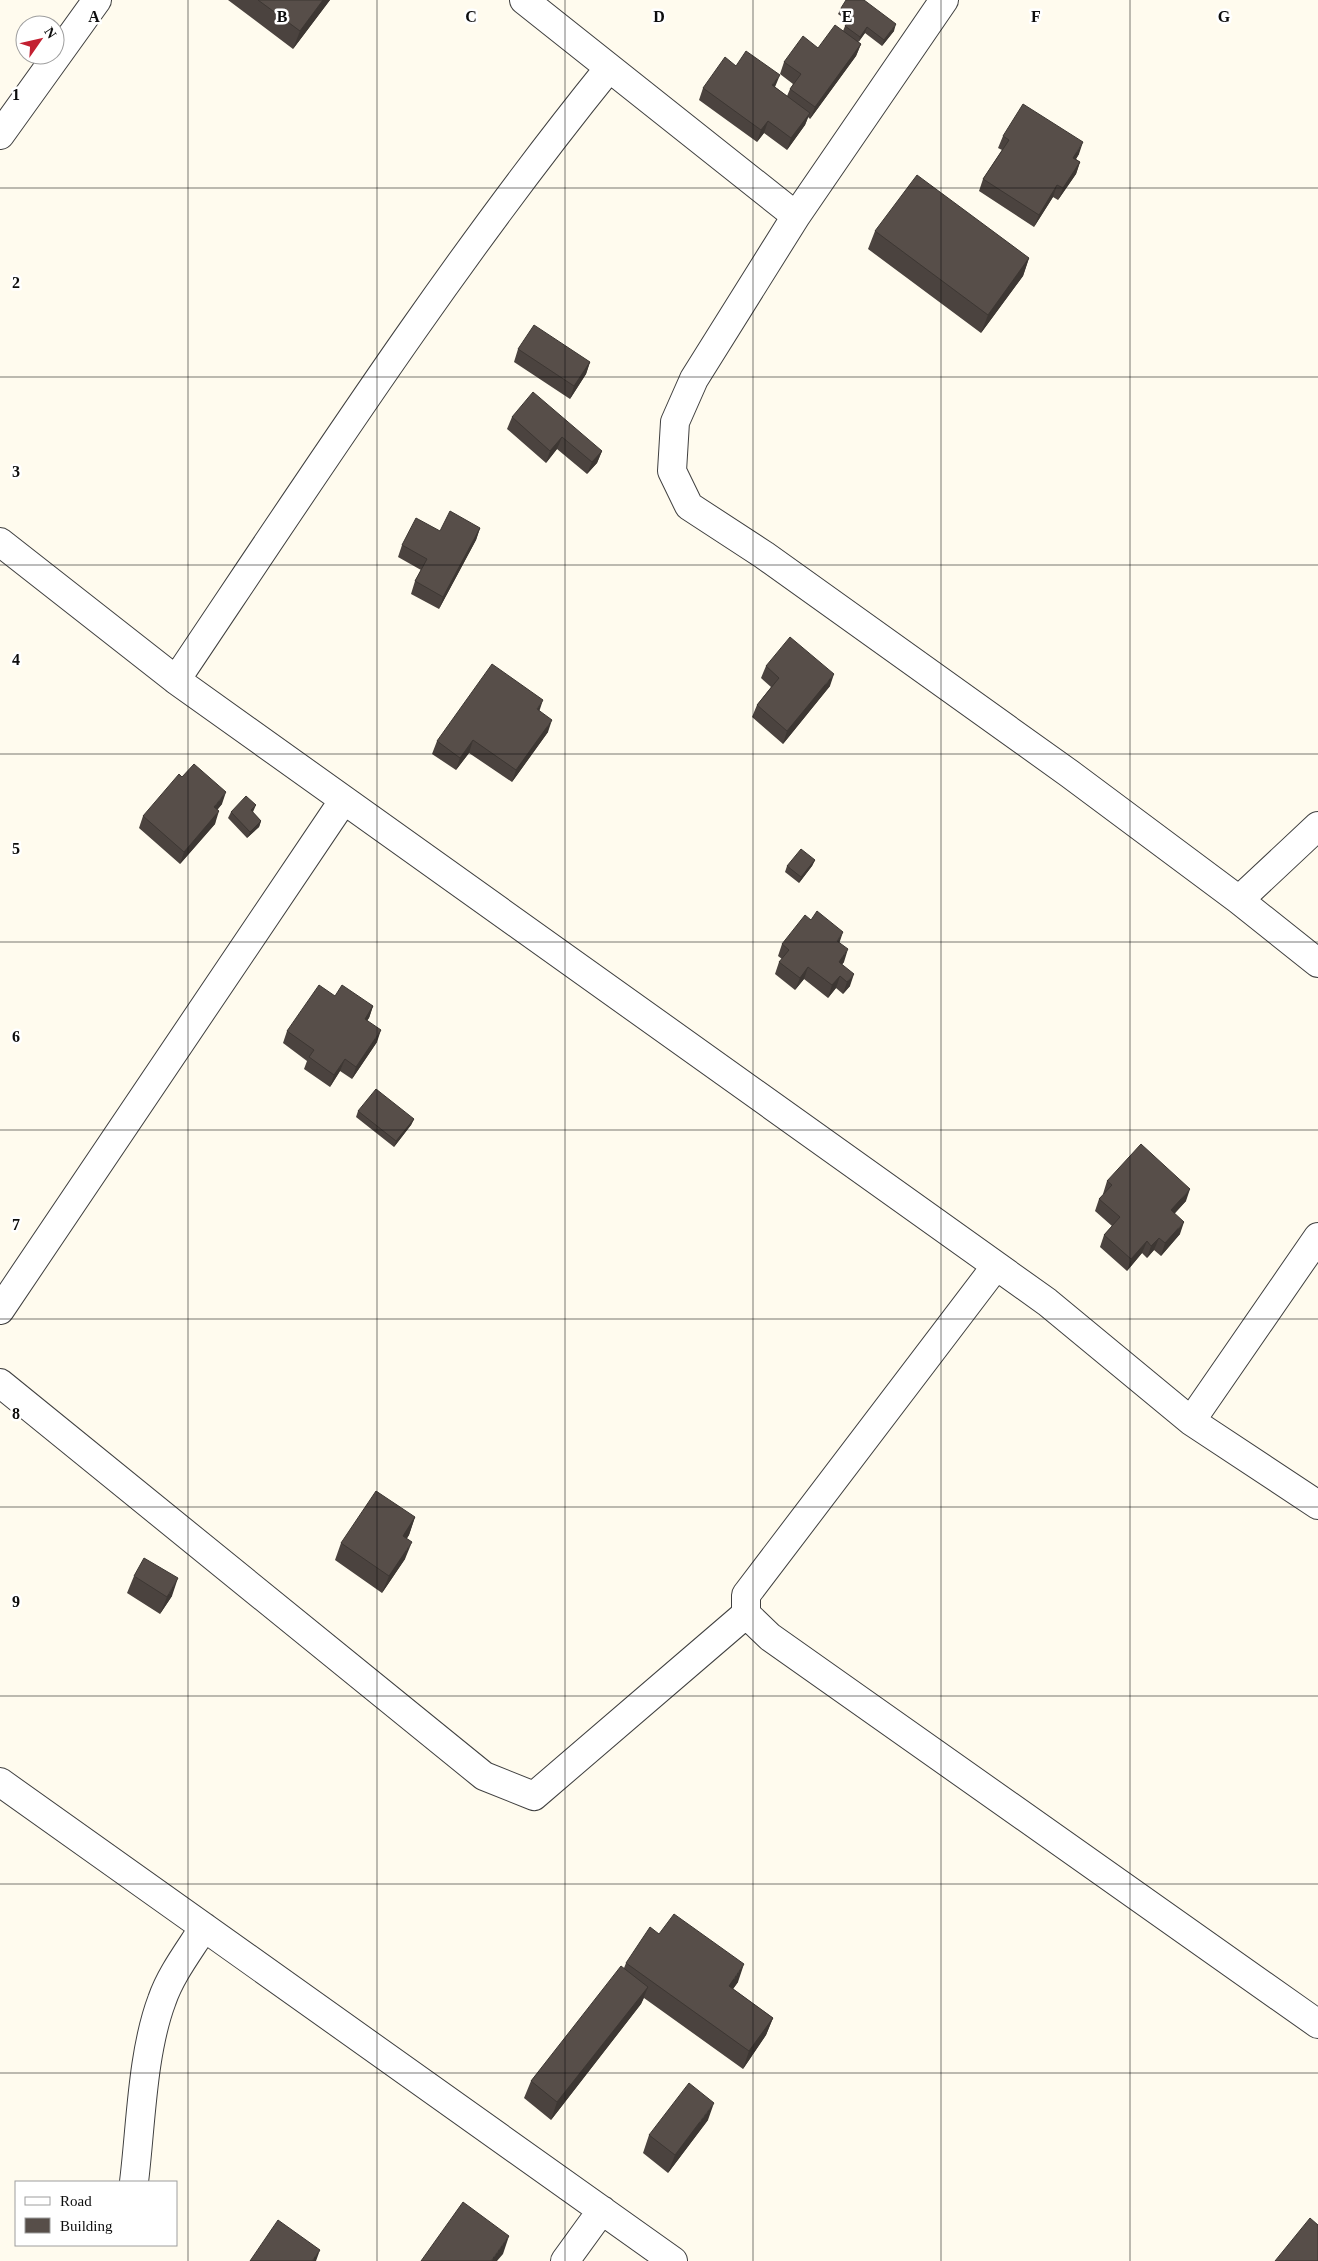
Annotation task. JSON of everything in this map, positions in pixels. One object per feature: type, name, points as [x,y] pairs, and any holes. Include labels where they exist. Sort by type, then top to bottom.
[{"type":"street","points":[[0,134],[97,0]]},
{"type":"street","points":[[524,0],[796,216]]},
{"type":"street","points":[[944,0],[796,216],[694,379],[675,422],[672,471],[689,506],[788,572],[1070,774],[1239,900],[1318,963]]},
{"type":"street","points":[[176,680],[391,361],[555,135],[609,68]]},
{"type":"street","points":[[0,542],[176,680],[1047,1302],[1191,1422],[1318,1505]]},
{"type":"street","points":[[0,1310],[343,801]]},
{"type":"street","points":[[1239,900],[1318,826]]},
{"type":"street","points":[[1191,1422],[1318,1237]]},
{"type":"street","points":[[996,1266],[746,1595],[746,1614],[770,1636],[1318,2024]]},
{"type":"street","points":[[0,1383],[484,1776],[534,1796],[746,1614]]},
{"type":"street","points":[[0,1782],[673,2261]]},
{"type":"street","points":[[134,2181],[151,2036],[162,2000],[171,1979],[204,1927]]},
{"type":"street","points":[[565,2261],[602,2210]]},
{"type":"building","points":[[258,0],[323,0],[300,31]]},
{"type":"building","points":[[846,0],[864,0],[896,24],[884,40],[867,27],[860,37],[845,26],[852,16],[841,8]]},
{"type":"building","points":[[835,25],[861,44],[815,107],[790,89],[801,74],[784,62],[803,36],[818,48]]},
{"type":"building","points":[[746,51],[780,75],[772,85],[810,113],[791,138],[768,121],[761,130],[703,88],[725,57],[736,66]]},
{"type":"building","points":[[1023,104],[1083,142],[1073,158],[1080,162],[1063,188],[1057,185],[1039,215],[983,179],[1009,140],[1003,136]]},
{"type":"building","points":[[917,175],[1029,258],[988,315],[875,231]]},
{"type":"building","points":[[534,325],[590,362],[574,386],[518,349]]},
{"type":"building","points":[[533,392],[602,451],[592,462],[562,437],[550,451],[512,417]]},
{"type":"building","points":[[450,511],[480,528],[443,597],[415,581],[427,559],[402,545],[416,518],[440,531]]},
{"type":"building","points":[[790,637],[834,674],[787,731],[757,705],[779,678],[766,666]]},
{"type":"building","points":[[492,664],[543,700],[537,709],[552,720],[516,770],[473,740],[460,758],[437,741]]},
{"type":"building","points":[[194,764],[226,792],[214,807],[219,811],[184,852],[143,816],[179,774],[182,777]]},
{"type":"building","points":[[246,796],[256,805],[251,810],[261,821],[250,832],[231,812]]},
{"type":"building","points":[[801,849],[815,860],[801,877],[787,866]]},
{"type":"building","points":[[817,911],[843,932],[837,941],[848,949],[839,962],[854,974],[847,982],[840,976],[832,985],[808,967],[800,978],[779,962],[789,950],[782,944],[805,915],[811,920]]},
{"type":"building","points":[[319,985],[335,996],[342,985],[373,1006],[365,1019],[381,1030],[356,1067],[345,1059],[334,1075],[309,1057],[314,1050],[287,1031]]},
{"type":"building","points":[[376,1089],[414,1119],[396,1141],[358,1111]]},
{"type":"building","points":[[1141,1144],[1190,1189],[1171,1210],[1184,1222],[1165,1243],[1159,1238],[1151,1246],[1147,1241],[1131,1259],[1104,1235],[1120,1217],[1099,1199],[1112,1185],[1107,1181]]},
{"type":"building","points":[[376,1491],[415,1517],[403,1536],[412,1542],[389,1576],[341,1543]]},
{"type":"building","points":[[144,1558],[178,1578],[167,1597],[134,1576]]},
{"type":"building","points":[[674,1914],[744,1964],[729,1986],[773,2018],[749,2051],[626,1963],[650,1927],[659,1934]]},
{"type":"building","points":[[621,1966],[648,1987],[557,2102],[531,2081]]},
{"type":"building","points":[[689,2083],[714,2103],[675,2155],[649,2135]]},
{"type":"building","points":[[463,2202],[509,2236],[491,2261],[421,2261]]},
{"type":"building","points":[[1310,2218],[1318,2225],[1318,2261],[1275,2261]]},
{"type":"building","points":[[278,2220],[320,2250],[312,2261],[250,2261]]}]
